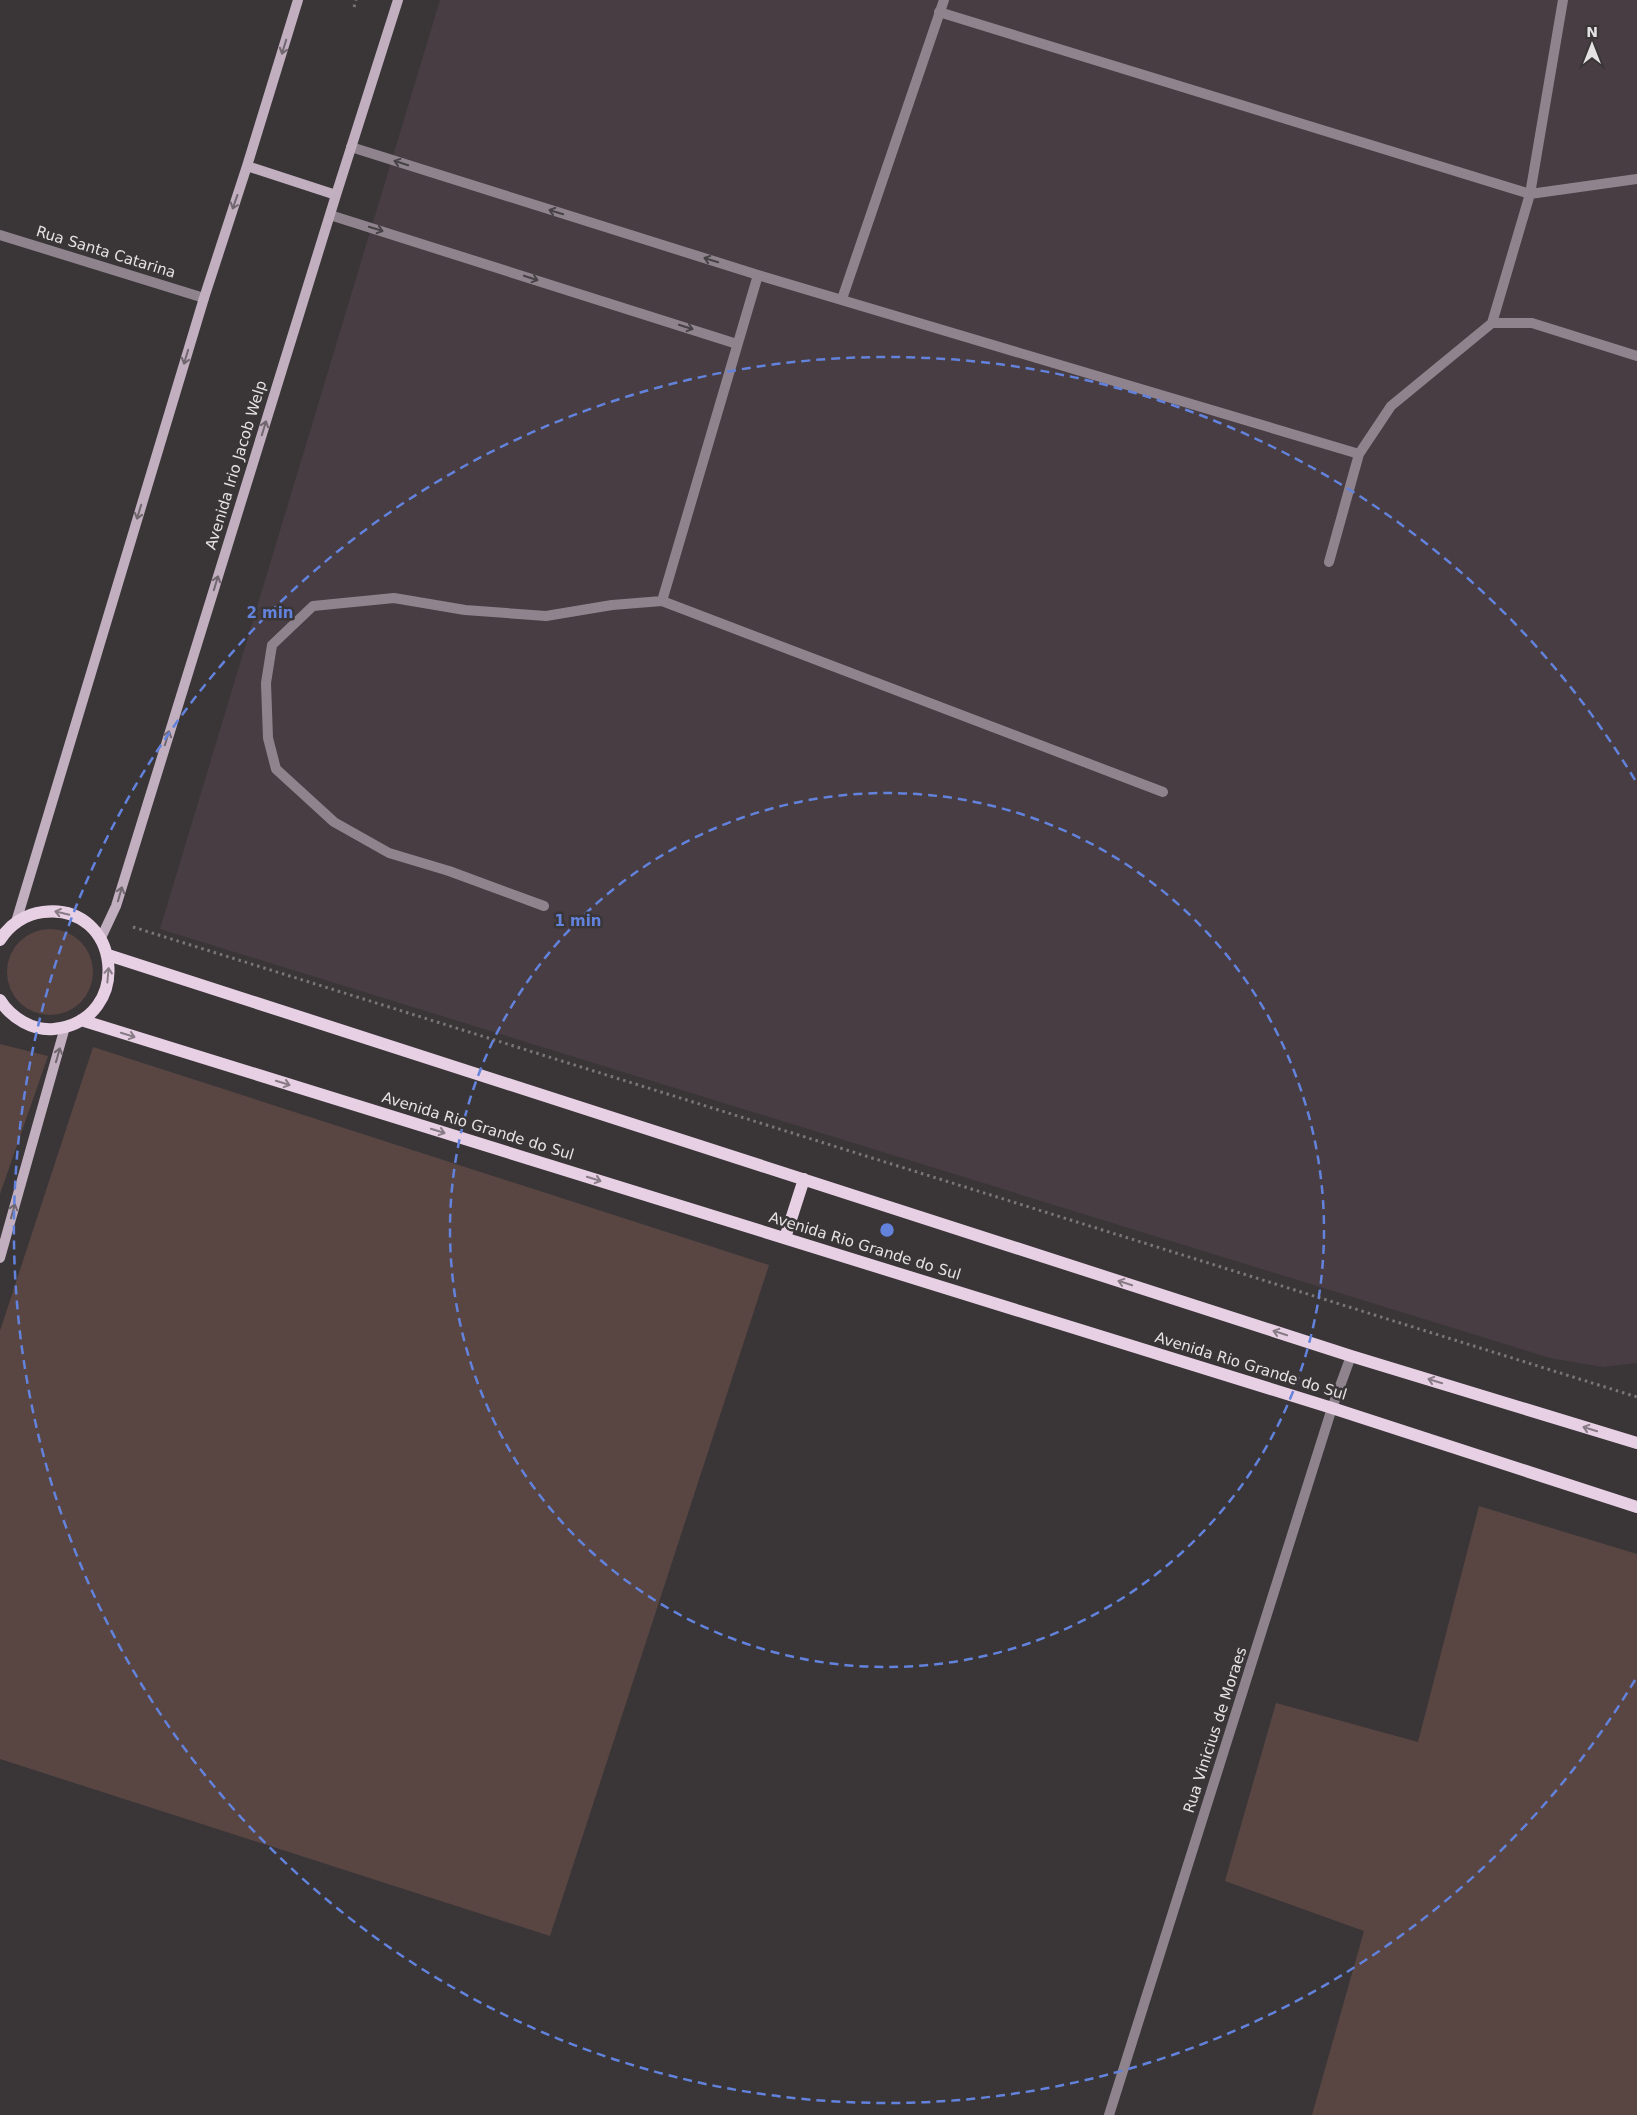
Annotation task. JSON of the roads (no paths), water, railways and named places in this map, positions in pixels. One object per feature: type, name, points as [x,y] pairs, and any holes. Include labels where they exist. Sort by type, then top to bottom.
[{"type":"main road","points":[[16,922],[204,298],[298,0]]},
{"type":"main road","name":"Avenida Irio Jacob Welp","points":[[101,938],[111,920],[398,0]]},
{"type":"main road","points":[[247,166],[336,195]]},
{"type":"main road","points":[[0,1000],[16,1018],[31,1026],[48,1029],[66,1027],[82,1020],[96,1008],[106,992],[110,974],[108,955],[101,938],[88,924],[72,915],[53,911],[34,913],[16,922],[1,935]]},
{"type":"main road","points":[[108,955],[1351,1356],[1637,1443]]},
{"type":"main road","name":"Avenida Rio Grande do Sul","points":[[82,1020],[1332,1408],[1637,1507]]},
{"type":"main road","points":[[0,1258],[66,1027]]},
{"type":"main road","points":[[785,1238],[804,1179]]},
{"type":"street","points":[[842,300],[938,12],[944,0]]},
{"type":"street","points":[[1329,562],[1359,454],[1391,406],[1492,323],[1530,194],[1564,0]]},
{"type":"street","points":[[938,12],[1530,194],[1637,179]]},
{"type":"street","points":[[351,147],[758,275],[1359,454]]},
{"type":"street","points":[[330,215],[737,344]]},
{"type":"street","name":"Rua Santa Catarina","points":[[0,235],[204,298]]},
{"type":"street","points":[[662,601],[758,275]]},
{"type":"street","points":[[1492,323],[1532,323],[1637,356]]},
{"type":"street","points":[[544,906],[449,871],[389,853],[334,822],[276,769],[268,738],[266,683],[272,645],[313,606],[394,598],[465,610],[546,616],[612,605],[662,601],[1163,792]]},
{"type":"street","name":"Rua Vinicius de Moraes","points":[[1109,2115],[1332,1408],[1351,1356]]}]
